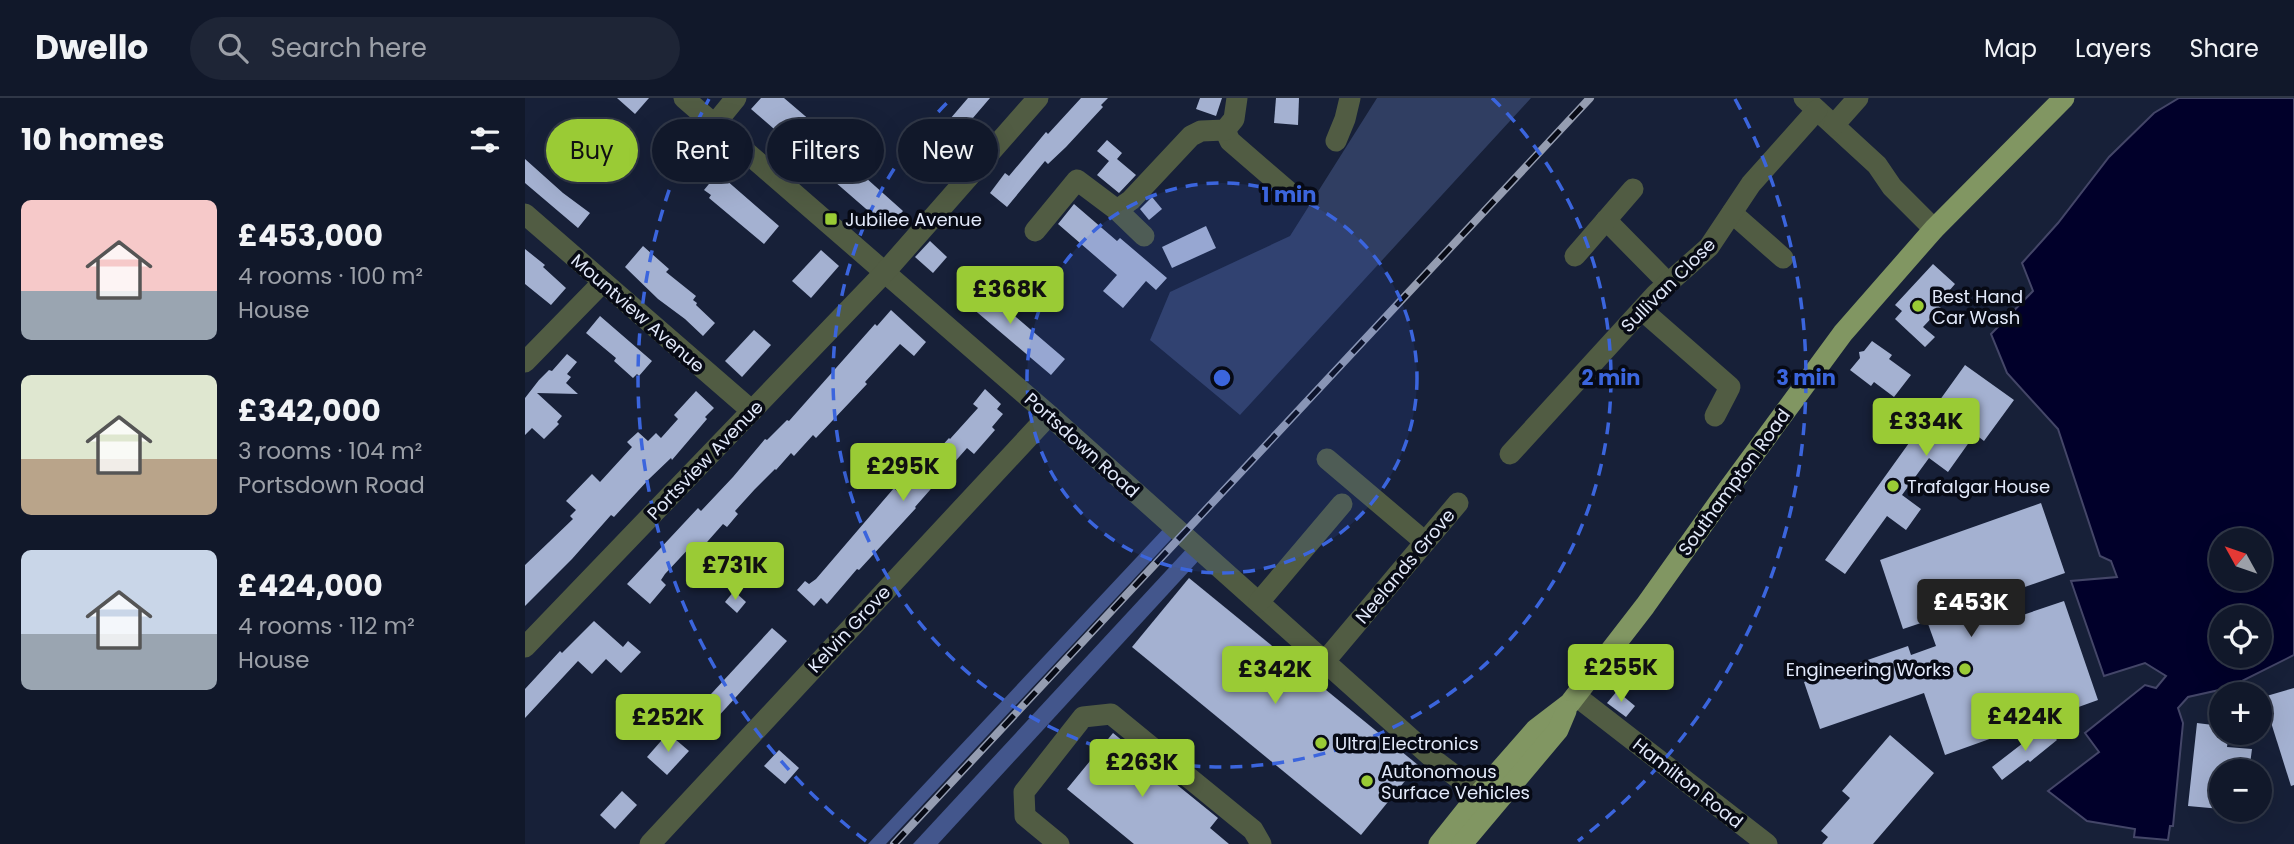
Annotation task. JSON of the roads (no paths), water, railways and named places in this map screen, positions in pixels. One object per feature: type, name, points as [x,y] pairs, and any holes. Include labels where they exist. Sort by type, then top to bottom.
[{"type":"main road","name":"Southampton Road","points":[[1448,843],[1479,794],[1536,729],[1573,700],[1645,606],[1843,333],[1934,229],[2064,98]]},
{"type":"main road","points":[[1448,843],[1558,730],[1573,700]]},
{"type":"street","name":"Portsdown Road","points":[[684,98],[707,119]]},
{"type":"street","points":[[719,119],[736,98]]},
{"type":"street","points":[[885,272],[1038,98]]},
{"type":"street","points":[[1117,210],[1131,200],[1191,136],[1201,131],[1225,130],[1234,120],[1237,98]]},
{"type":"street","points":[[1336,141],[1350,98]]},
{"type":"street","points":[[1834,125],[1858,98]]},
{"type":"street","points":[[1811,104],[1877,165],[1892,187],[1934,229]]},
{"type":"street","name":"Sullivan Close","points":[[1510,454],[1641,310],[1709,247],[1751,184],[1811,104]]},
{"type":"street","points":[[1225,130],[1230,141],[1289,192]]},
{"type":"street","name":"Portsdown Road","points":[[753,159],[1049,415],[1437,762],[1479,794]]},
{"type":"street","points":[[1035,231],[1077,180],[1117,210],[1144,236]]},
{"type":"street","points":[[1575,256],[1633,189]]},
{"type":"street","points":[[1731,213],[1783,258]]},
{"type":"street","name":"Mountview Avenue","points":[[525,214],[752,411]]},
{"type":"street","points":[[1606,220],[1668,283]]},
{"type":"street","name":"Portsview Avenue","points":[[525,647],[885,272]]},
{"type":"street","points":[[525,362],[603,282]]},
{"type":"street","points":[[1641,310],[1738,389],[1715,416]]},
{"type":"street","name":"Kelvin Grove","points":[[650,844],[1049,415]]},
{"type":"street","points":[[1327,459],[1425,542]]},
{"type":"street","name":"Neelands Grove","points":[[1325,661],[1458,503]]},
{"type":"street","points":[[1259,601],[1342,504]]},
{"type":"street","name":"Hamilton Road","points":[[1573,700],[1767,844]]},
{"type":"street","points":[[1059,844],[1025,816],[1024,792],[1083,718],[1111,714],[1253,830],[1261,844]]},
{"type":"railway","points":[[894,844],[1590,98]]},
{"type":"place","name":"Jubilee Avenue","points":[[831,219]]},
{"type":"place","name":"Best Hand Car Wash","points":[[1918,306]]},
{"type":"place","name":"Trafalgar House","points":[[1893,486]]},
{"type":"place","name":"Engineering Works","points":[[1965,669]]},
{"type":"place","name":"Ultra Electronics","points":[[1321,743]]},
{"type":"place","name":"Autonomous Surface Vehicles","points":[[1367,781]]}]
